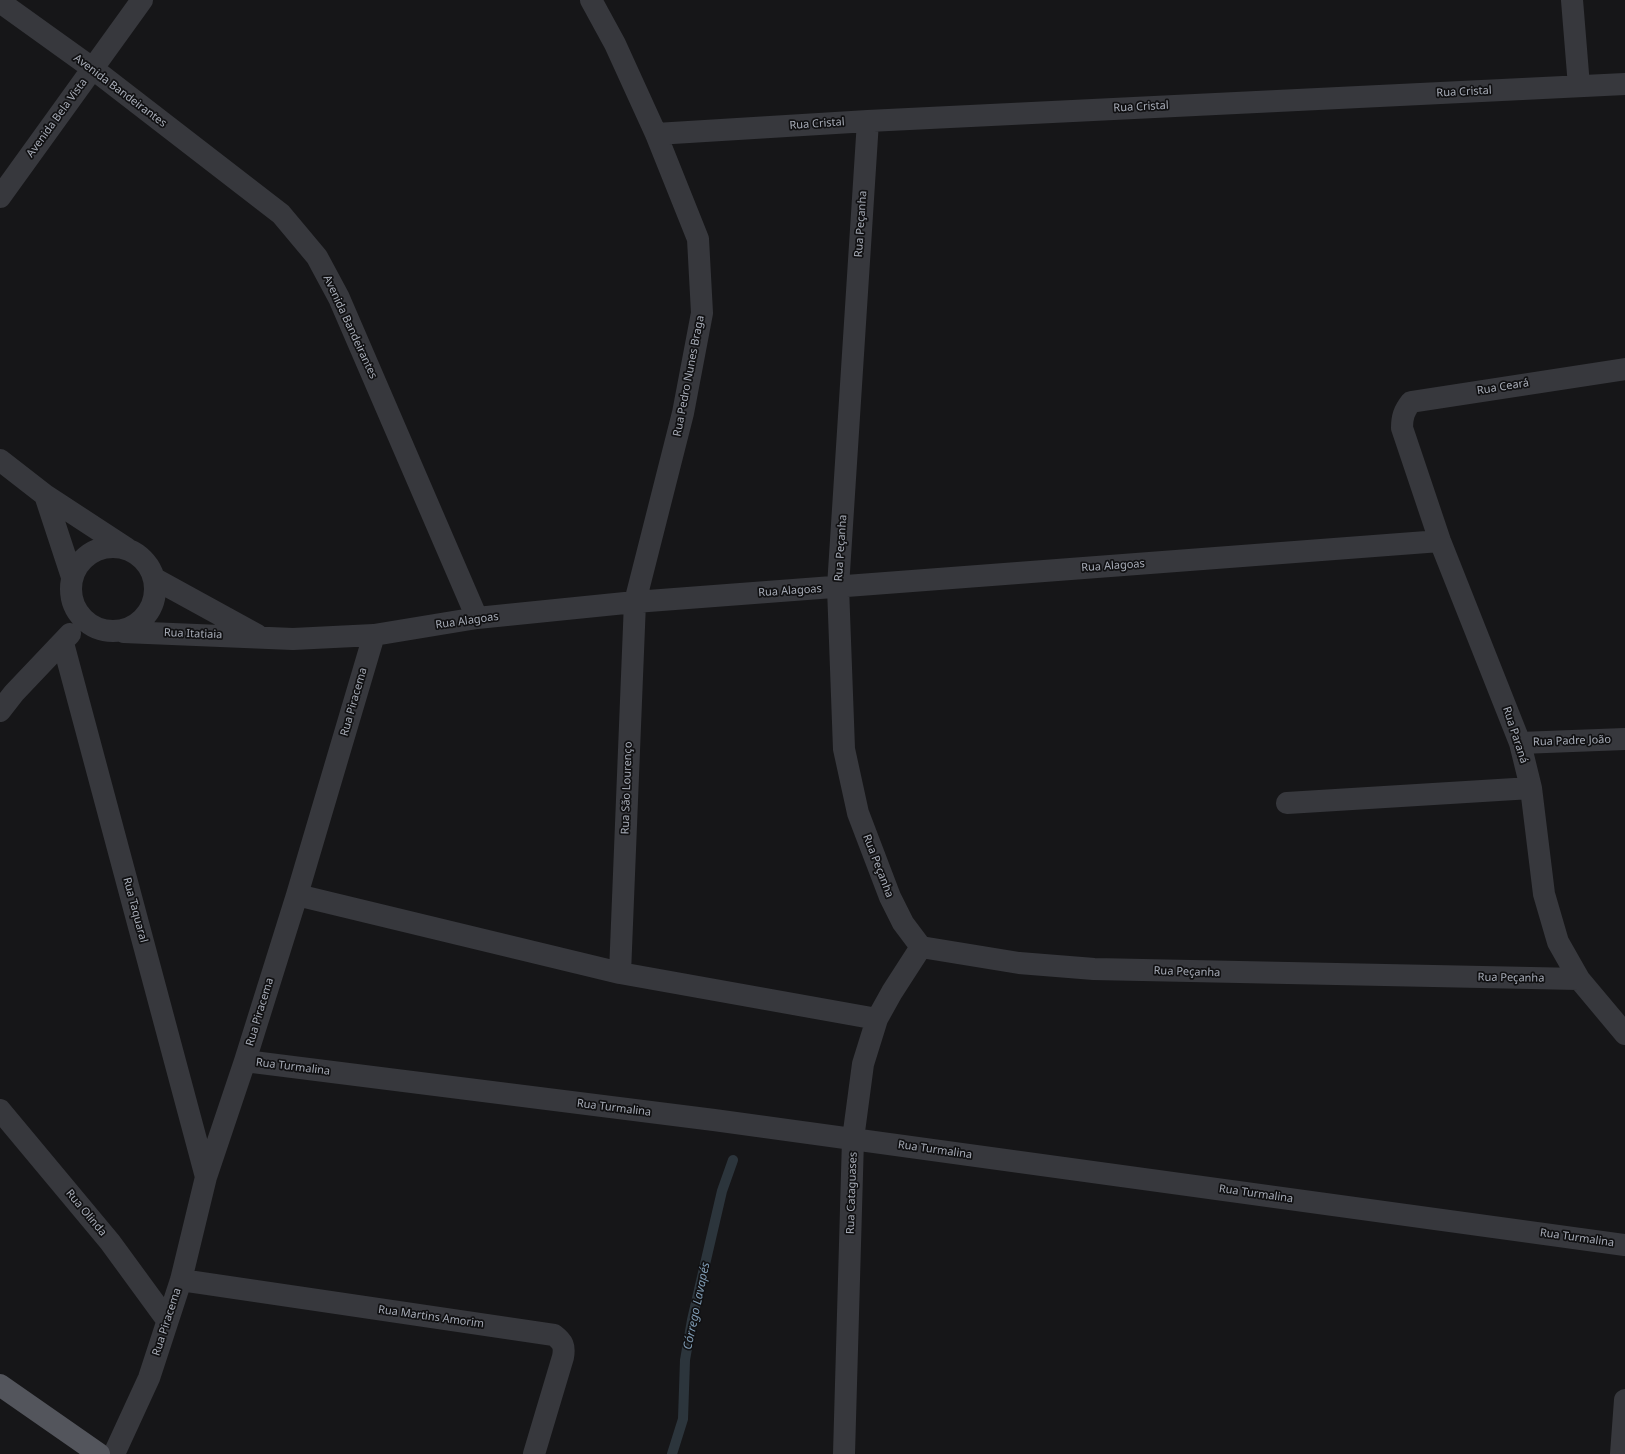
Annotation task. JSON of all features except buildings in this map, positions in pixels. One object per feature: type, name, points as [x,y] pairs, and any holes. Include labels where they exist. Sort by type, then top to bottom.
[{"type":"main road","points":[[0,1385],[99,1454]]},
{"type":"street","name":"Avenida Bela Vista","points":[[0,197],[142,0]]},
{"type":"street","name":"Rua Pedro Nunes Braga","points":[[591,0],[615,44],[656,134],[698,239],[702,313],[683,413],[635,602]]},
{"type":"street","points":[[1572,0],[1579,86]]},
{"type":"street","name":"Avenida Bandeirantes","points":[[0,2],[92,68],[281,214],[317,257],[340,298],[477,618]]},
{"type":"street","name":"Rua Cristal","points":[[656,134],[868,120],[1625,84]]},
{"type":"street","name":"Rua Peçanha","points":[[868,120],[838,587],[844,749],[858,813],[890,897],[903,923],[921,947],[1019,963],[1094,969],[1579,979]]},
{"type":"street","name":"Rua Ceará","points":[[1402,428],[1404,410],[1411,402],[1625,368]]},
{"type":"street","name":"Rua Paraná","points":[[1402,428],[1440,541],[1520,743],[1530,788],[1544,894],[1558,942],[1579,979],[1625,1034]]},
{"type":"street","points":[[0,460],[45,495],[145,560],[156,579],[155,602],[143,621],[124,632],[101,630],[82,619],[72,600],[72,577],[45,495]]},
{"type":"street","name":"Rua Alagoas","points":[[156,579],[262,637],[293,639],[374,635],[477,618],[635,602],[1440,541]]},
{"type":"street","points":[[72,577],[84,558],[104,547],[126,548]]},
{"type":"street","name":"Rua São Lourenço","points":[[620,973],[635,602]]},
{"type":"street","points":[[0,711],[14,693],[64,643],[82,619]]},
{"type":"street","name":"Rua Itatiaia","points":[[124,632],[262,637]]},
{"type":"street","name":"Rua Piracema","points":[[114,1454],[149,1378],[181,1280],[206,1177],[245,1061],[297,895],[374,635]]},
{"type":"street","name":"Rua Taquaral","points":[[64,643],[206,1177]]},
{"type":"street","name":"Rua Padre João","points":[[1520,743],[1625,739]]},
{"type":"street","points":[[1287,803],[1530,788]]},
{"type":"street","points":[[297,895],[620,973],[877,1019]]},
{"type":"street","name":"Rua Cataguases","points":[[844,1454],[853,1139],[863,1064],[877,1019],[892,992],[921,947]]},
{"type":"street","name":"Rua Turmalina","points":[[245,1061],[853,1139],[1625,1245]]},
{"type":"street","name":"Rua Olinda","points":[[0,1110],[110,1242],[167,1320]]},
{"type":"street","name":"Rua Martins Amorim","points":[[181,1280],[554,1335],[562,1340],[565,1347],[534,1454]]},
{"type":"street","points":[[1621,1454],[1625,1400]]},
{"type":"waterway","name":"Córrego Lavapés","points":[[672,1454],[683,1419],[685,1360],[692,1320],[722,1191],[733,1160]]}]
